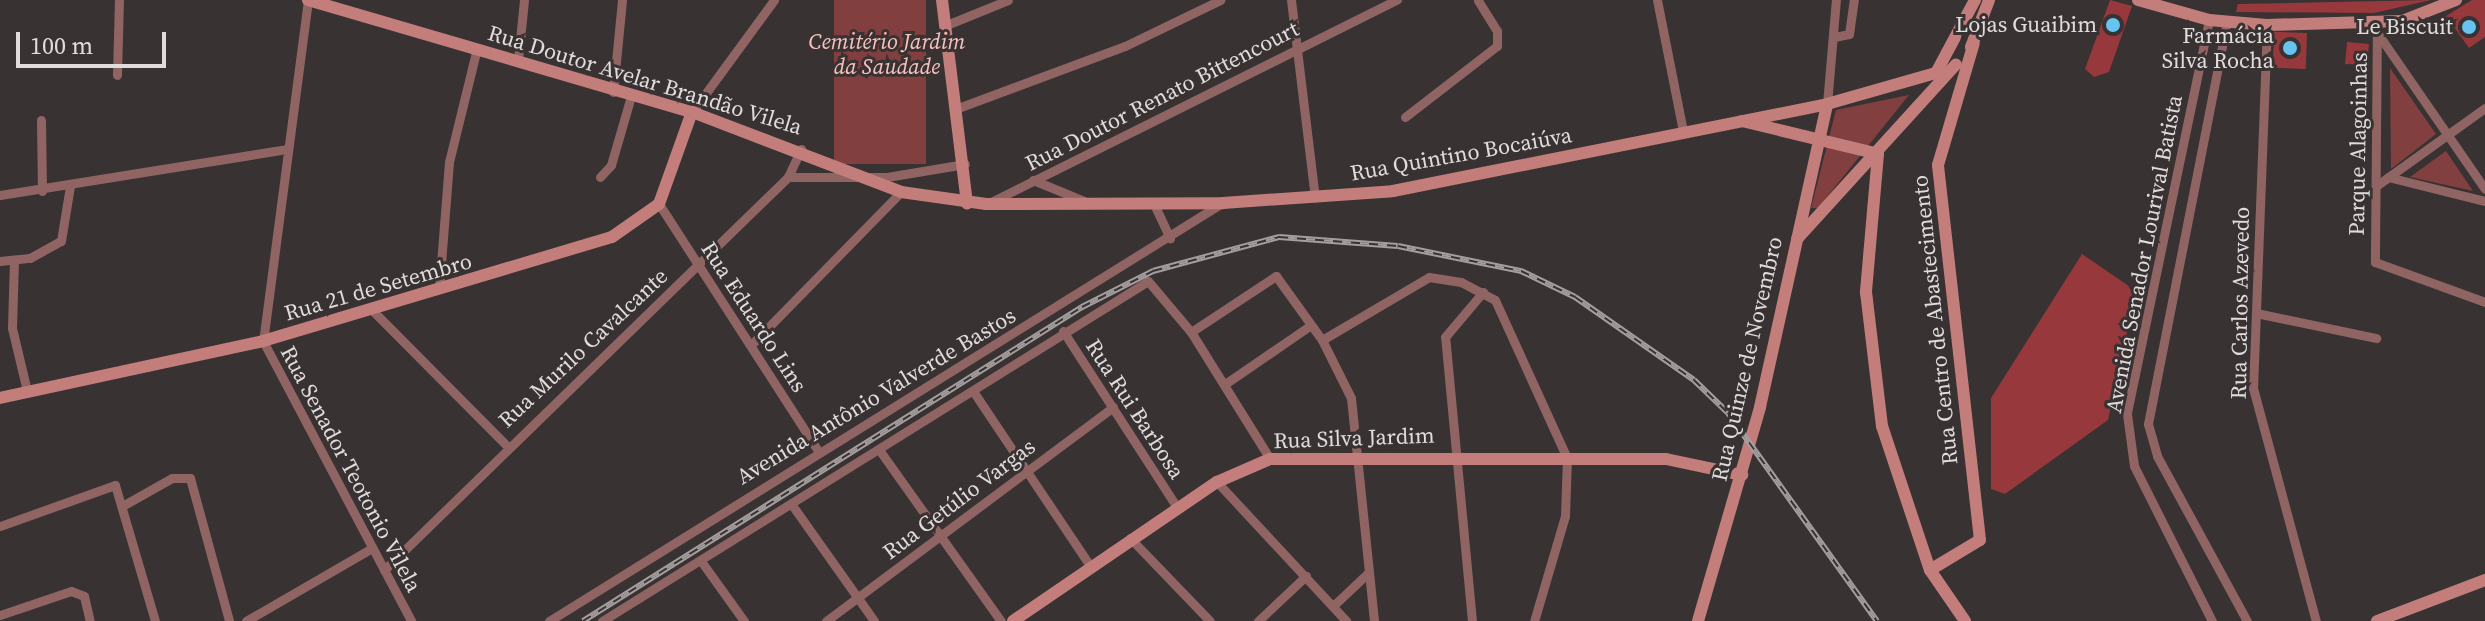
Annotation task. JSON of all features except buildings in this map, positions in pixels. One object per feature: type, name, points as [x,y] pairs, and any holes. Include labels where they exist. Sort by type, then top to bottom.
[{"type":"street","points":[[117,75],[119,0]]},
{"type":"street","name":"Rua Doutor Avelar Brandão Vilela","points":[[308,0],[518,60],[613,92],[692,112],[801,149],[901,192],[967,203]]},
{"type":"street","name":"Rua Senador Teotonio Vilela","points":[[308,0],[263,341],[411,621]]},
{"type":"street","points":[[518,60],[524,0]]},
{"type":"street","points":[[613,92],[622,0]]},
{"type":"street","points":[[659,204],[692,112],[774,0]]},
{"type":"street","points":[[944,26],[1008,0]]},
{"type":"street","points":[[958,108],[1125,46],[1220,0]]},
{"type":"street","points":[[1291,0],[1294,49],[1315,198]]},
{"type":"street","name":"Rua Doutor Renato Bittencourt","points":[[986,204],[1397,0]]},
{"type":"street","points":[[1405,117],[1497,46],[1497,31],[1478,0]]},
{"type":"street","points":[[1657,0],[1683,131]]},
{"type":"street","points":[[1827,104],[1836,0]]},
{"type":"street","points":[[1834,37],[1849,34],[1854,0]]},
{"type":"street","points":[[1952,64],[1975,0]]},
{"type":"street","points":[[1797,239],[1878,154],[1952,64],[1974,43],[1989,0]]},
{"type":"street","points":[[2138,0],[2209,20],[2377,29],[2456,0]]},
{"type":"street","points":[[941,2],[958,108],[967,203]]},
{"type":"street","name":"Avenida Senador Lourival Batista","points":[[2209,20],[2127,414],[2134,466],[2212,621]]},
{"type":"street","name":"Avenida Senador Lourival Batista","points":[[2227,21],[2148,424],[2157,456],[2247,621]]},
{"type":"street","name":"Rua Carlos Azevedo","points":[[2267,25],[2255,411],[2316,621]]},
{"type":"street","points":[[2377,29],[2485,189]]},
{"type":"street","name":"Parque Alagoinhas","points":[[2377,29],[2376,264],[2485,302]]},
{"type":"street","name":"Rua Centro de Abastecimento","points":[[1930,570],[1980,540],[1938,165],[1974,43]]},
{"type":"street","points":[[439,289],[449,162],[477,48]]},
{"type":"street","name":"Rua Quintino Bocaiúva","points":[[967,203],[1223,203],[1393,191],[1734,120],[1827,104],[1904,84],[1952,64]]},
{"type":"street","points":[[1904,84],[1915,96],[1905,123]]},
{"type":"street","points":[[600,177],[611,165],[631,96]]},
{"type":"street","name":"Rua Quinze de Novembro","points":[[1698,621],[1742,475],[1827,104]]},
{"type":"street","points":[[2376,186],[2485,108]]},
{"type":"street","points":[[41,120],[42,191]]},
{"type":"street","points":[[1734,120],[1878,154]]},
{"type":"street","points":[[0,195],[42,191],[286,149]]},
{"type":"street","name":"Rua Murilo Cavalcante","points":[[384,570],[506,445],[788,177],[801,149]]},
{"type":"street","points":[[1878,154],[1866,292],[1877,397],[1888,455],[1930,570],[1965,621]]},
{"type":"street","points":[[788,177],[869,177],[965,164]]},
{"type":"street","points":[[2388,177],[2485,201]]},
{"type":"street","points":[[1033,180],[1087,202]]},
{"type":"street","points":[[0,261],[14,260],[61,241],[70,186]]},
{"type":"street","points":[[751,345],[901,192]]},
{"type":"street","name":"Avenida Antônio Valverde Bastos","points":[[549,621],[818,451],[1170,239],[1223,203]]},
{"type":"street","name":"Rua 21 de Setembro","points":[[0,398],[263,341],[580,250],[634,226],[659,204]]},
{"type":"street","name":"Rua Eduardo Lins","points":[[659,204],[818,451]]},
{"type":"street","points":[[1154,204],[1170,239]]},
{"type":"street","points":[[14,260],[12,328],[27,391]]},
{"type":"street","points":[[1270,459],[1191,332],[1270,278],[1280,280],[1322,340],[1351,398],[1374,621]]},
{"type":"street","points":[[1322,340],[1424,279],[1483,292],[1498,305],[1567,458],[1565,516],[1534,621]]},
{"type":"street","name":"Avenida Antônio Valverde Bastos","points":[[609,619],[880,451],[1063,331],[1155,282],[1191,332]]},
{"type":"street","points":[[1472,621],[1445,337],[1483,292]]},
{"type":"street","points":[[370,308],[506,445]]},
{"type":"street","points":[[2256,313],[2376,338]]},
{"type":"street","points":[[1225,384],[1311,325]]},
{"type":"street","name":"Rua Rui Barbosa","points":[[1063,331],[1177,507]]},
{"type":"street","points":[[973,391],[1090,566]]},
{"type":"street","name":"Rua Getúlio Vargas","points":[[826,621],[1113,407]]},
{"type":"street","points":[[880,451],[1001,621]]},
{"type":"street","name":"Rua Silva Jardim","points":[[1013,621],[1177,507],[1217,482],[1270,459],[1456,455],[1666,459],[1742,475]]},
{"type":"street","points":[[124,505],[172,478],[190,478],[229,621]]},
{"type":"street","points":[[1217,482],[1346,621]]},
{"type":"street","points":[[0,526],[115,485],[124,505],[155,621]]},
{"type":"street","points":[[792,505],[874,621]]},
{"type":"street","points":[[1130,538],[1210,621]]},
{"type":"street","points":[[246,621],[372,548]]},
{"type":"street","points":[[701,561],[744,621]]},
{"type":"street","points":[[1333,606],[1368,573]]},
{"type":"street","points":[[1258,621],[1306,576]]},
{"type":"street","points":[[2377,621],[2485,580]]},
{"type":"street","points":[[0,615],[71,591],[84,596],[90,621]]},
{"type":"green space","name":"Cemitério Jardim da Saudade","points":[[834,0],[926,0],[926,164],[834,164]]},
{"type":"green space","points":[[2390,68],[2436,134],[2391,169]]},
{"type":"green space","points":[[1909,95],[1818,208],[1811,208],[1836,110]]},
{"type":"green space","points":[[2446,151],[2473,191],[2410,177]]},
{"type":"railway","points":[[583,621],[1082,307],[1153,271],[1279,237],[1398,246],[1521,271],[1575,297],[1694,380],[1728,413],[1877,621]]},
{"type":"place","name":"Lojas Guaibim","points":[[2113,25]]},
{"type":"place","name":"Le Biscuit","points":[[2469,27]]},
{"type":"place","name":"Farmácia Silva Rocha","points":[[2290,48]]}]
